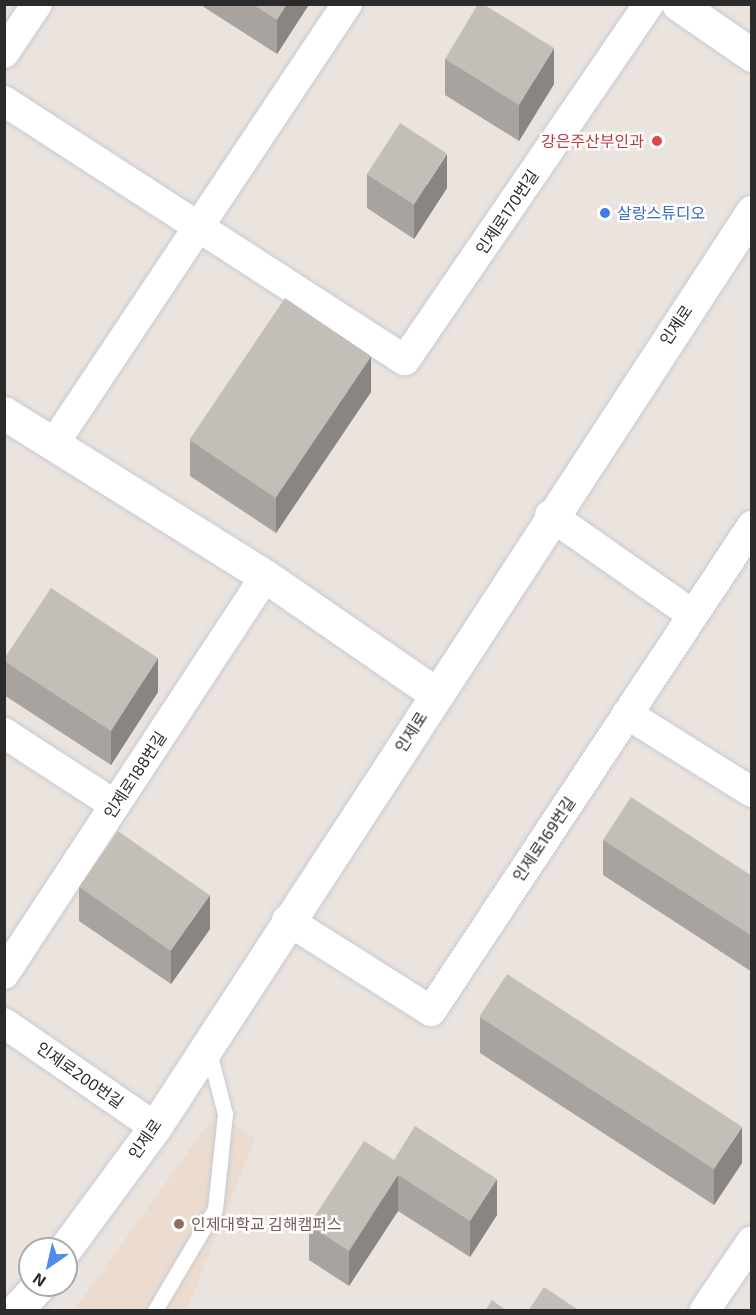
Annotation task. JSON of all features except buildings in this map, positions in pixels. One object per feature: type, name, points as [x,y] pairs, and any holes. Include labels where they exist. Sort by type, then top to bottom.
[{"type":"main road","points":[[678,4],[752,55]]},
{"type":"main road","name":"인제로","points":[[74,1237],[155,1127],[550,515],[752,212]]},
{"type":"main road","points":[[4,414],[265,576],[436,694]]},
{"type":"main road","points":[[16,1311],[28,1297]]},
{"type":"street","points":[[4,52],[37,4]]},
{"type":"street","points":[[54,444],[347,4]]},
{"type":"street","name":"인제로170번길","points":[[200,222],[405,360],[649,4]]},
{"type":"street","points":[[4,101],[200,222]]},
{"type":"street","points":[[550,515],[693,615]]},
{"type":"street","name":"인제로169번길","points":[[287,920],[430,1011],[752,526]]},
{"type":"street","name":"인제로188번길","points":[[4,974],[265,576]]},
{"type":"street","points":[[627,714],[752,792]]},
{"type":"street","points":[[4,733],[115,805]]},
{"type":"street","name":"인제로200번길","points":[[4,1023],[155,1127]]},
{"type":"street","points":[[705,1311],[752,1241]]},
{"type":"lane","points":[[155,1311],[215,1209],[225,1114],[207,1045]]},
{"type":"shaded area","name":"인제대학교 김해캠퍼스","points":[[216,1113],[255,1138],[187,1310],[74,1310]]},
{"type":"place","name":"강은주산부인과","points":[[657,141]]},
{"type":"place","name":"살랑스튜디오","points":[[605,213]]},
{"type":"place","name":"인제대학교 김해캠퍼스","points":[[179,1224]]}]
